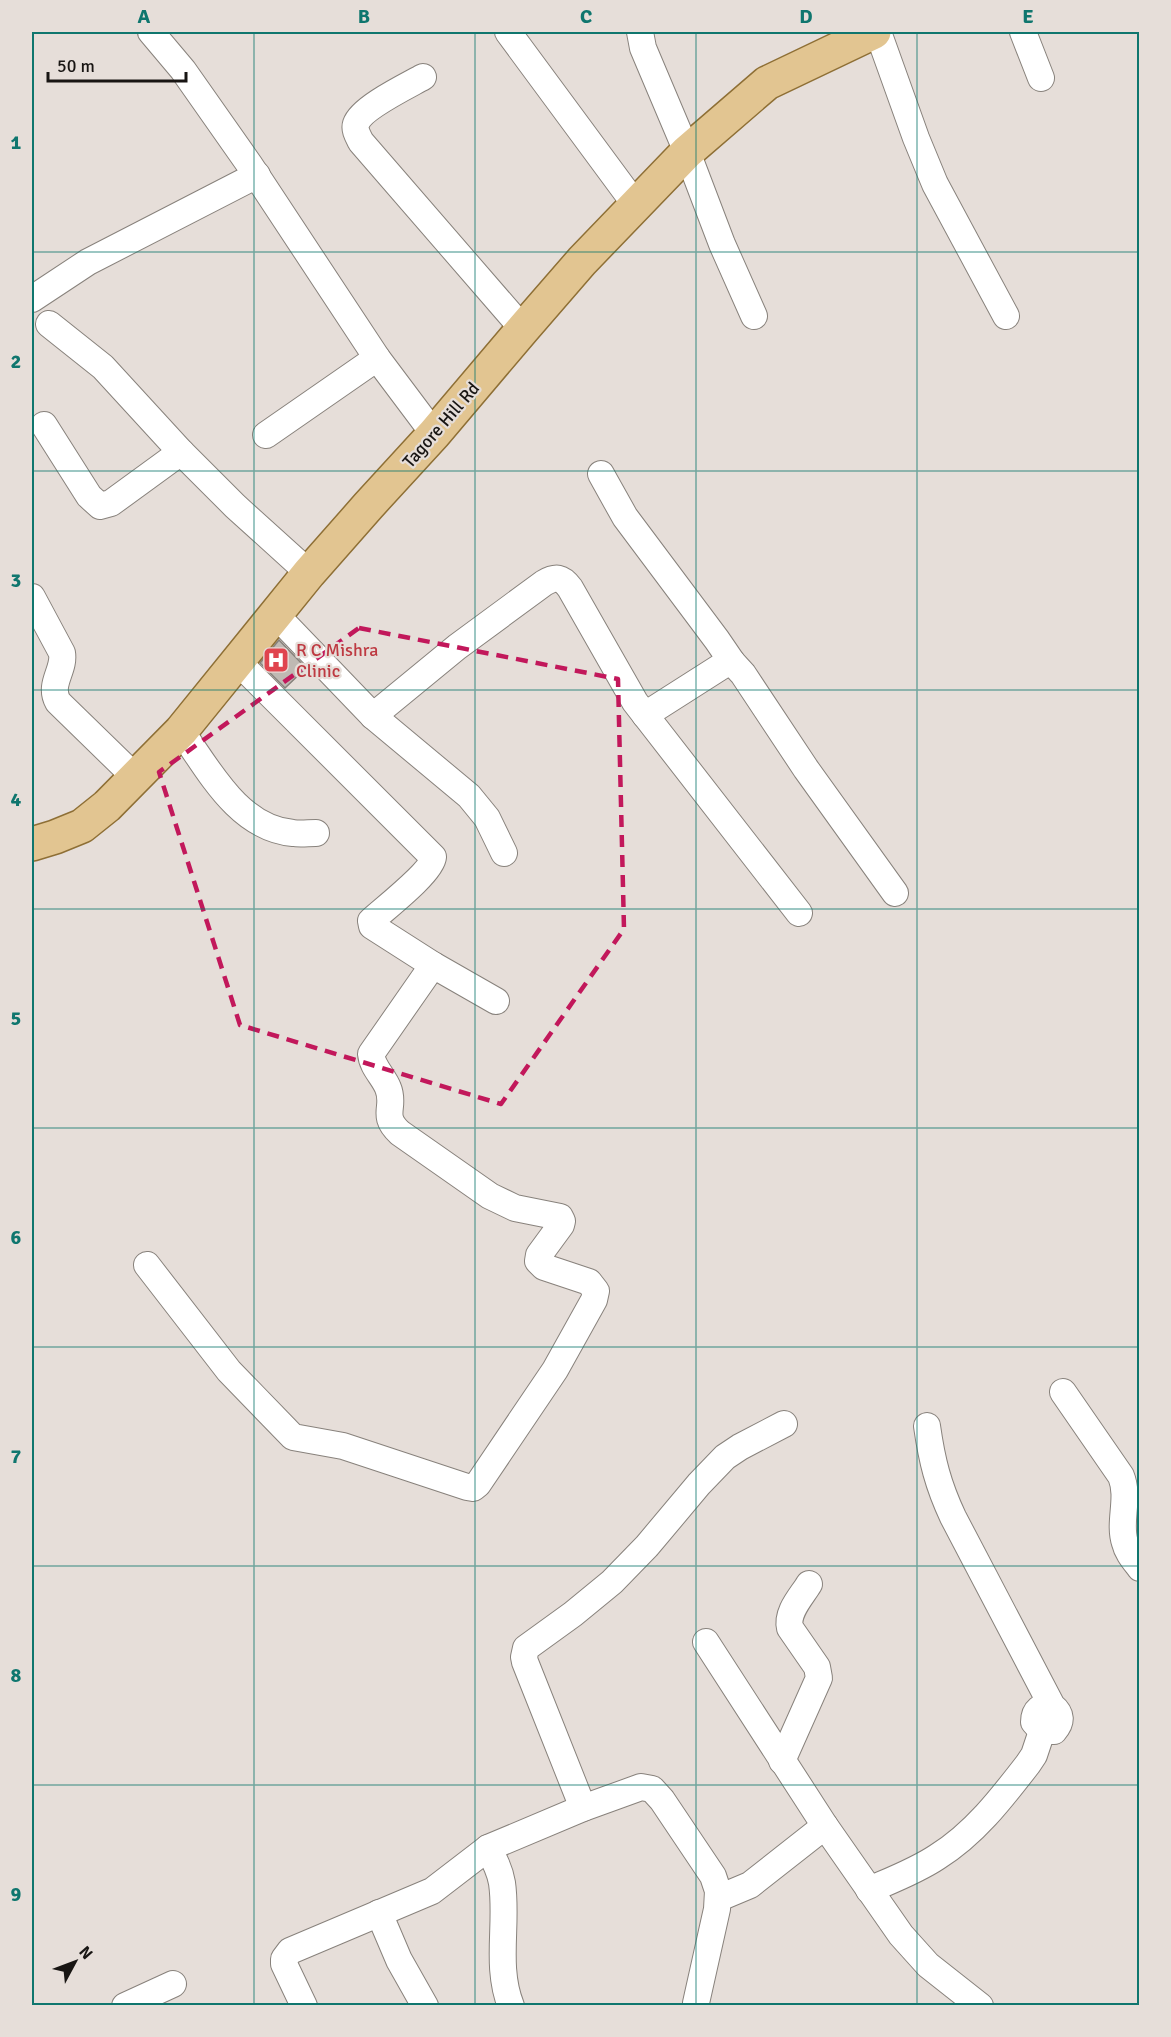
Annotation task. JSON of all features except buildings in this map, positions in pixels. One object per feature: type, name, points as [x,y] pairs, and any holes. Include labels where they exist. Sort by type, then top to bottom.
[{"type":"main road","name":"Tagore Hill Rd","points":[[32,844],[82,826],[106,806],[181,731],[309,573],[434,434],[522,328],[635,204],[687,152],[767,83],[870,32]]},
{"type":"street","points":[[151,32],[183,70],[257,175],[377,358],[434,434]]},
{"type":"street","points":[[508,32],[635,204]]},
{"type":"street","points":[[640,32],[643,48],[687,152],[722,244],[754,316]]},
{"type":"street","points":[[870,32],[934,184],[1006,316]]},
{"type":"street","points":[[1023,32],[1041,78]]},
{"type":"street","points":[[423,77],[367,110],[356,122],[357,134],[369,151],[522,328]]},
{"type":"street","points":[[32,299],[88,262],[257,175]]},
{"type":"street","points":[[49,324],[103,367],[181,453],[309,573]]},
{"type":"street","points":[[266,435],[377,358]]},
{"type":"street","points":[[44,426],[89,496],[100,506],[111,503],[181,453]]},
{"type":"street","points":[[601,474],[625,517],[743,674],[806,769],[895,894]]},
{"type":"street","points":[[373,716],[457,647],[544,583],[556,577],[566,582],[570,588],[608,656],[645,715],[799,913]]},
{"type":"street","points":[[32,597],[62,653],[62,663],[54,691],[58,702],[135,777]]},
{"type":"street","points":[[275,614],[373,716],[469,796],[487,818],[504,853]]},
{"type":"street","points":[[238,662],[433,857],[431,864],[422,874],[371,923],[372,927],[496,1001]]},
{"type":"street","points":[[645,715],[725,664],[732,662]]},
{"type":"street","points":[[181,731],[234,803],[245,813],[258,821],[292,833],[316,833]]},
{"type":"street","points":[[147,1265],[229,1371],[293,1437],[343,1446],[467,1487],[473,1488],[478,1484],[555,1370],[594,1300],[596,1291],[589,1282],[544,1267],[538,1262],[539,1255],[561,1225],[560,1217],[515,1208],[490,1196],[400,1133],[392,1124],[389,1114],[388,1089],[372,1062],[370,1054],[433,965]]},
{"type":"street","points":[[1063,1392],[1121,1476],[1125,1491],[1124,1539],[1127,1549],[1140,1568]]},
{"type":"street","points":[[582,1808],[525,1662],[526,1648],[573,1614],[619,1576],[725,1457],[783,1424]]},
{"type":"street","points":[[869,1890],[911,1872],[935,1858],[972,1830],[1028,1764],[1034,1755],[1042,1731],[1054,1731],[1060,1721],[1060,1715],[1052,1706],[944,1498],[932,1460],[927,1426]]},
{"type":"street","points":[[782,1761],[819,1678],[817,1667],[788,1623],[809,1584]]},
{"type":"street","points":[[706,1642],[825,1826],[901,1935],[928,1965],[980,2006]]},
{"type":"street","points":[[304,2006],[286,1970],[284,1959],[286,1954],[295,1948],[432,1891],[488,1848],[582,1808],[641,1787],[652,1789],[662,1800],[717,1884],[719,1898],[694,2004]]},
{"type":"street","points":[[719,1898],[750,1885],[825,1826]]},
{"type":"street","points":[[488,1848],[498,1867],[502,1885],[502,1962],[504,1982],[511,2006]]},
{"type":"street","points":[[379,1913],[399,1960],[425,2006]]},
{"type":"street","points":[[126,2006],[173,1984]]},
{"type":"highlighted area","points":[[359,628],[618,679],[624,929],[501,1104],[240,1025],[159,772]]},
{"type":"place","name":"R C Mishra Clinic","points":[[276,660]]}]
